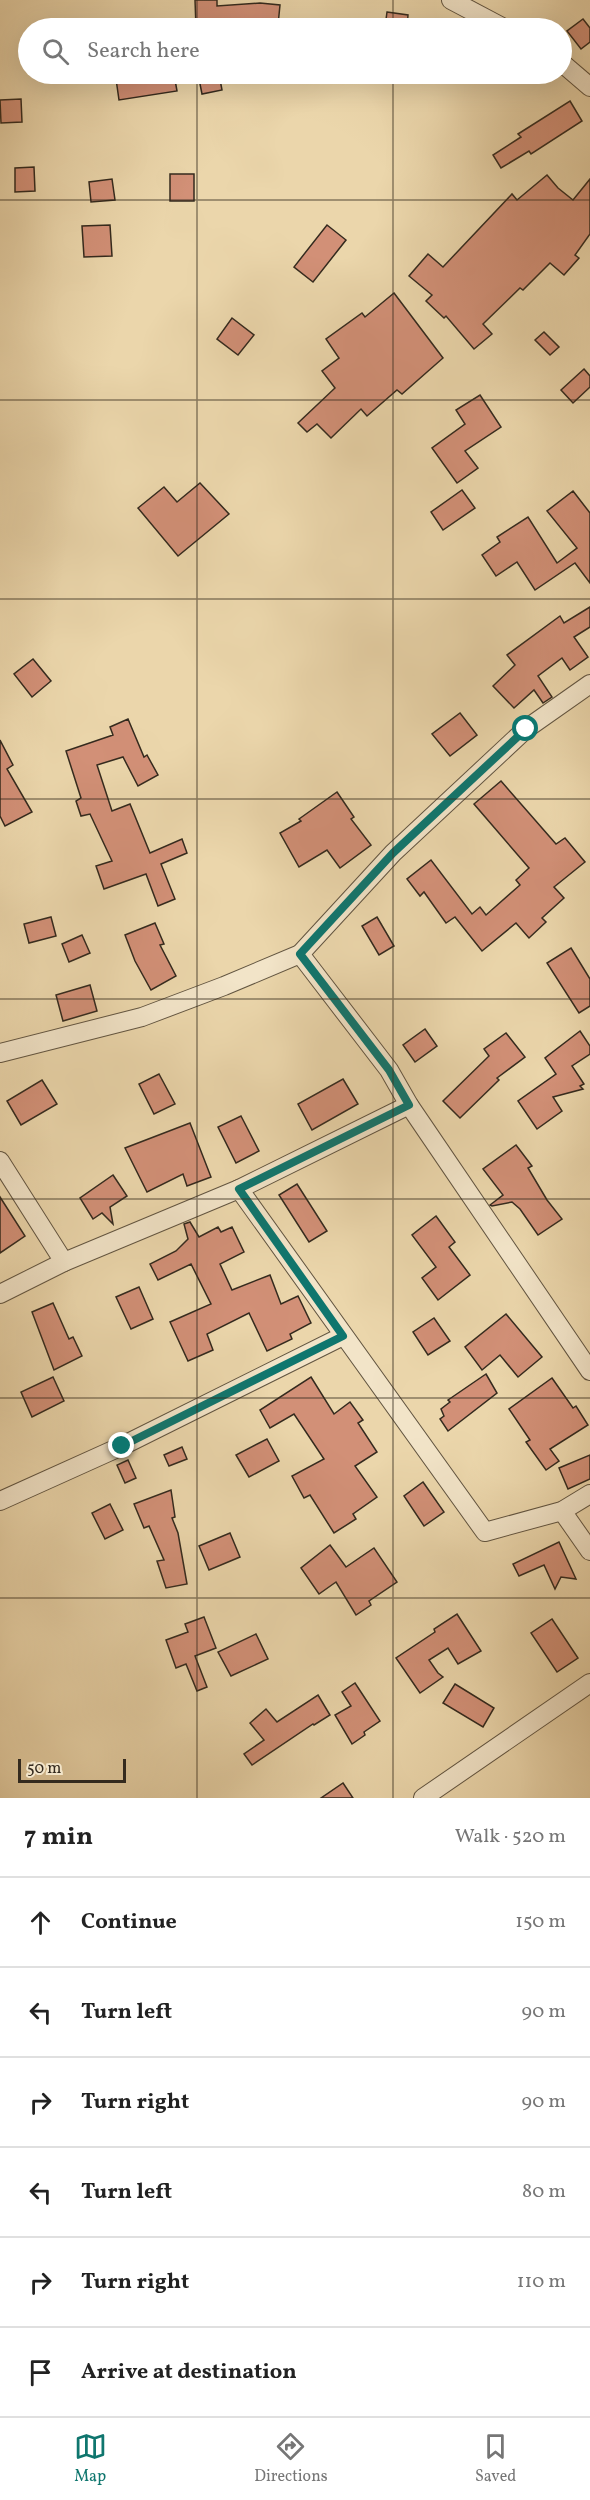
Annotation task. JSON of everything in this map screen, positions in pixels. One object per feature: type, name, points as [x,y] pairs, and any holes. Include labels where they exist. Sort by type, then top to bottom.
[{"type":"street","points":[[451,0],[485,18]]},
{"type":"street","points":[[572,72],[590,87]]},
{"type":"street","points":[[0,1053],[142,1017],[300,954],[393,853],[518,737],[590,684]]},
{"type":"street","points":[[300,954],[389,1070],[409,1105],[590,1371]]},
{"type":"street","points":[[0,1294],[64,1262],[239,1189],[409,1105]]},
{"type":"street","points":[[0,1161],[64,1262]]},
{"type":"street","points":[[239,1189],[485,1532],[562,1511],[590,1494]]},
{"type":"street","points":[[0,1501],[122,1446],[343,1336]]},
{"type":"street","points":[[562,1511],[590,1551]]},
{"type":"street","points":[[423,1798],[590,1683]]},
{"type":"building","points":[[195,0],[217,0],[217,6],[260,3],[280,5],[279,18],[196,18]]},
{"type":"building","points":[[387,12],[408,15],[408,18],[386,18]]},
{"type":"building","points":[[583,19],[590,28],[590,42],[581,49],[572,37],[572,27]]},
{"type":"building","points":[[117,84],[176,84],[177,91],[119,100]]},
{"type":"building","points":[[200,84],[221,84],[222,90],[202,94]]},
{"type":"building","points":[[21,99],[22,122],[1,123],[0,100]]},
{"type":"building","points":[[570,101],[582,121],[531,154],[529,151],[501,168],[493,155],[521,137],[518,134]]},
{"type":"building","points":[[34,167],[35,191],[15,192],[15,168]]},
{"type":"building","points":[[170,174],[194,174],[194,201],[170,201]]},
{"type":"building","points":[[547,175],[573,200],[590,179],[590,234],[575,255],[579,258],[564,275],[550,263],[483,324],[492,334],[474,349],[446,316],[444,318],[426,301],[432,295],[409,276],[428,254],[443,267],[512,194],[517,200]]},
{"type":"building","points":[[112,179],[115,200],[91,202],[89,182]]},
{"type":"building","points":[[110,225],[112,256],[84,257],[82,226]]},
{"type":"building","points":[[327,225],[346,240],[313,282],[294,267]]},
{"type":"building","points":[[394,293],[443,358],[402,394],[397,390],[367,416],[361,409],[331,438],[317,424],[307,432],[298,423],[335,388],[322,371],[339,358],[326,339],[362,313],[365,317]]},
{"type":"building","points":[[232,318],[254,335],[238,355],[217,339]]},
{"type":"building","points":[[544,332],[559,347],[550,355],[535,340]]},
{"type":"building","points":[[584,369],[590,376],[590,387],[573,403],[561,390]]},
{"type":"building","points":[[480,395],[501,427],[465,451],[478,468],[457,483],[432,448],[465,424],[456,410]]},
{"type":"building","points":[[200,483],[229,514],[178,556],[138,508],[164,487],[177,502]]},
{"type":"building","points":[[462,490],[475,508],[443,530],[431,512]]},
{"type":"building","points":[[573,491],[590,513],[590,583],[575,563],[535,590],[517,562],[496,576],[482,555],[500,542],[497,537],[528,517],[557,563],[577,548],[547,511]]},
{"type":"building","points":[[590,607],[590,627],[574,637],[588,657],[570,670],[562,658],[538,676],[552,697],[543,703],[534,690],[514,708],[493,686],[515,665],[507,655],[560,616],[564,623]]},
{"type":"building","points":[[33,659],[51,681],[32,697],[14,674]]},
{"type":"building","points":[[460,713],[477,735],[450,756],[432,734]]},
{"type":"building","points":[[128,719],[144,757],[147,755],[158,775],[138,786],[123,757],[97,765],[112,811],[130,804],[150,853],[182,839],[187,853],[161,864],[175,899],[158,906],[146,874],[104,889],[96,866],[112,861],[90,814],[81,816],[76,801],[81,798],[66,751],[113,735],[110,727]]},
{"type":"building","points":[[0,740],[13,765],[7,769],[32,812],[5,826],[0,816]]},
{"type":"building","points":[[501,781],[556,844],[565,838],[585,862],[554,887],[564,898],[542,918],[546,922],[529,938],[516,923],[482,951],[455,917],[446,923],[424,892],[420,896],[407,879],[431,860],[472,914],[480,907],[486,915],[520,885],[516,880],[529,868],[474,804]]},
{"type":"building","points":[[337,792],[354,817],[351,819],[371,845],[340,868],[327,850],[299,867],[280,833],[301,821],[299,819]]},
{"type":"building","points":[[51,917],[56,936],[29,943],[24,924]]},
{"type":"building","points":[[377,917],[394,946],[379,955],[362,926]]},
{"type":"building","points":[[155,923],[164,944],[160,945],[176,976],[151,990],[135,961],[125,935]]},
{"type":"building","points":[[82,935],[90,953],[69,962],[62,944]]},
{"type":"building","points":[[571,948],[590,979],[590,1006],[579,1013],[547,963]]},
{"type":"building","points":[[90,985],[97,1011],[63,1021],[56,995]]},
{"type":"building","points":[[425,1029],[437,1046],[415,1062],[403,1045]]},
{"type":"building","points":[[580,1031],[590,1046],[590,1054],[572,1066],[584,1084],[580,1086],[583,1089],[553,1097],[562,1111],[537,1129],[518,1101],[556,1074],[545,1058]]},
{"type":"building","points":[[506,1033],[525,1057],[497,1078],[499,1080],[460,1118],[443,1101],[489,1056],[484,1049]]},
{"type":"building","points":[[159,1074],[175,1104],[154,1114],[139,1084]]},
{"type":"building","points":[[343,1079],[358,1104],[312,1130],[298,1104]]},
{"type":"building","points":[[42,1080],[57,1104],[21,1125],[7,1101]]},
{"type":"building","points":[[241,1116],[259,1151],[236,1163],[218,1127]]},
{"type":"building","points":[[190,1123],[211,1177],[187,1186],[183,1174],[147,1192],[125,1148]]},
{"type":"building","points":[[516,1145],[532,1166],[528,1168],[547,1200],[562,1219],[538,1235],[520,1209],[512,1202],[490,1205],[503,1195],[483,1169]]},
{"type":"building","points":[[113,1175],[127,1196],[110,1207],[113,1224],[102,1213],[93,1219],[80,1198]]},
{"type":"building","points":[[297,1184],[327,1231],[309,1242],[279,1195]]},
{"type":"building","points":[[0,1197],[25,1236],[0,1253]]},
{"type":"building","points":[[436,1216],[455,1242],[449,1247],[470,1275],[438,1300],[422,1278],[436,1267],[412,1235]]},
{"type":"building","points":[[190,1222],[199,1237],[218,1227],[221,1232],[232,1227],[244,1252],[220,1264],[232,1290],[270,1275],[281,1304],[298,1296],[311,1323],[290,1334],[292,1339],[267,1351],[249,1313],[207,1334],[213,1350],[188,1361],[170,1322],[211,1304],[191,1264],[158,1280],[150,1264],[176,1251],[188,1239],[184,1224]]},
{"type":"building","points":[[139,1287],[153,1319],[131,1329],[116,1297]]},
{"type":"building","points":[[53,1303],[69,1339],[73,1337],[82,1356],[54,1370],[32,1312]]},
{"type":"building","points":[[506,1314],[542,1357],[518,1377],[500,1355],[482,1370],[465,1347]]},
{"type":"building","points":[[434,1318],[450,1341],[428,1355],[413,1332]]},
{"type":"building","points":[[486,1374],[497,1393],[448,1431],[440,1419],[444,1416],[441,1409],[450,1402],[448,1400]]},
{"type":"building","points":[[53,1377],[64,1401],[32,1417],[21,1392]]},
{"type":"building","points":[[311,1377],[334,1414],[350,1402],[363,1420],[358,1423],[377,1452],[355,1466],[377,1497],[353,1514],[356,1519],[334,1533],[310,1495],[304,1498],[292,1476],[324,1459],[294,1414],[270,1428],[260,1410]]},
{"type":"building","points":[[552,1378],[573,1408],[576,1406],[588,1425],[550,1449],[559,1461],[546,1470],[526,1442],[530,1440],[509,1409]]},
{"type":"building","points":[[267,1439],[279,1461],[249,1477],[236,1455]]},
{"type":"building","points":[[182,1447],[187,1459],[169,1466],[164,1455]]},
{"type":"building","points":[[590,1455],[590,1479],[568,1489],[559,1468]]},
{"type":"building","points":[[128,1460],[136,1478],[125,1483],[117,1465]]},
{"type":"building","points":[[423,1482],[444,1512],[424,1526],[404,1496]]},
{"type":"building","points":[[171,1490],[175,1517],[172,1518],[178,1533],[187,1584],[166,1588],[157,1561],[164,1560],[149,1526],[144,1528],[134,1504]]},
{"type":"building","points":[[110,1504],[123,1530],[105,1539],[92,1513]]},
{"type":"building","points":[[230,1533],[240,1557],[209,1570],[199,1546]]},
{"type":"building","points":[[559,1542],[576,1579],[561,1577],[555,1589],[544,1565],[519,1576],[513,1564]]},
{"type":"building","points":[[330,1545],[346,1567],[374,1548],[397,1582],[369,1601],[371,1605],[356,1615],[336,1582],[319,1594],[301,1568]]},
{"type":"building","points":[[457,1614],[481,1651],[458,1664],[448,1648],[429,1660],[443,1677],[420,1693],[396,1658]]},
{"type":"building","points":[[204,1617],[216,1648],[195,1656],[207,1687],[197,1691],[186,1664],[176,1668],[166,1640],[188,1632],[185,1624]]},
{"type":"building","points":[[552,1619],[578,1658],[557,1672],[531,1633]]},
{"type":"building","points":[[256,1634],[268,1659],[231,1676],[218,1652]]},
{"type":"building","points":[[355,1683],[380,1721],[352,1744],[335,1715],[351,1706],[342,1692]]},
{"type":"building","points":[[455,1684],[494,1708],[483,1727],[443,1703]]},
{"type":"building","points":[[318,1695],[330,1715],[252,1765],[244,1754],[264,1740],[250,1723],[266,1709],[277,1722]]},
{"type":"building","points":[[343,1783],[353,1798],[321,1798]]},
{"type":"route","points":[[122,1446],[343,1336],[239,1189],[409,1105],[389,1070],[300,954],[393,853],[526,729]]}]
